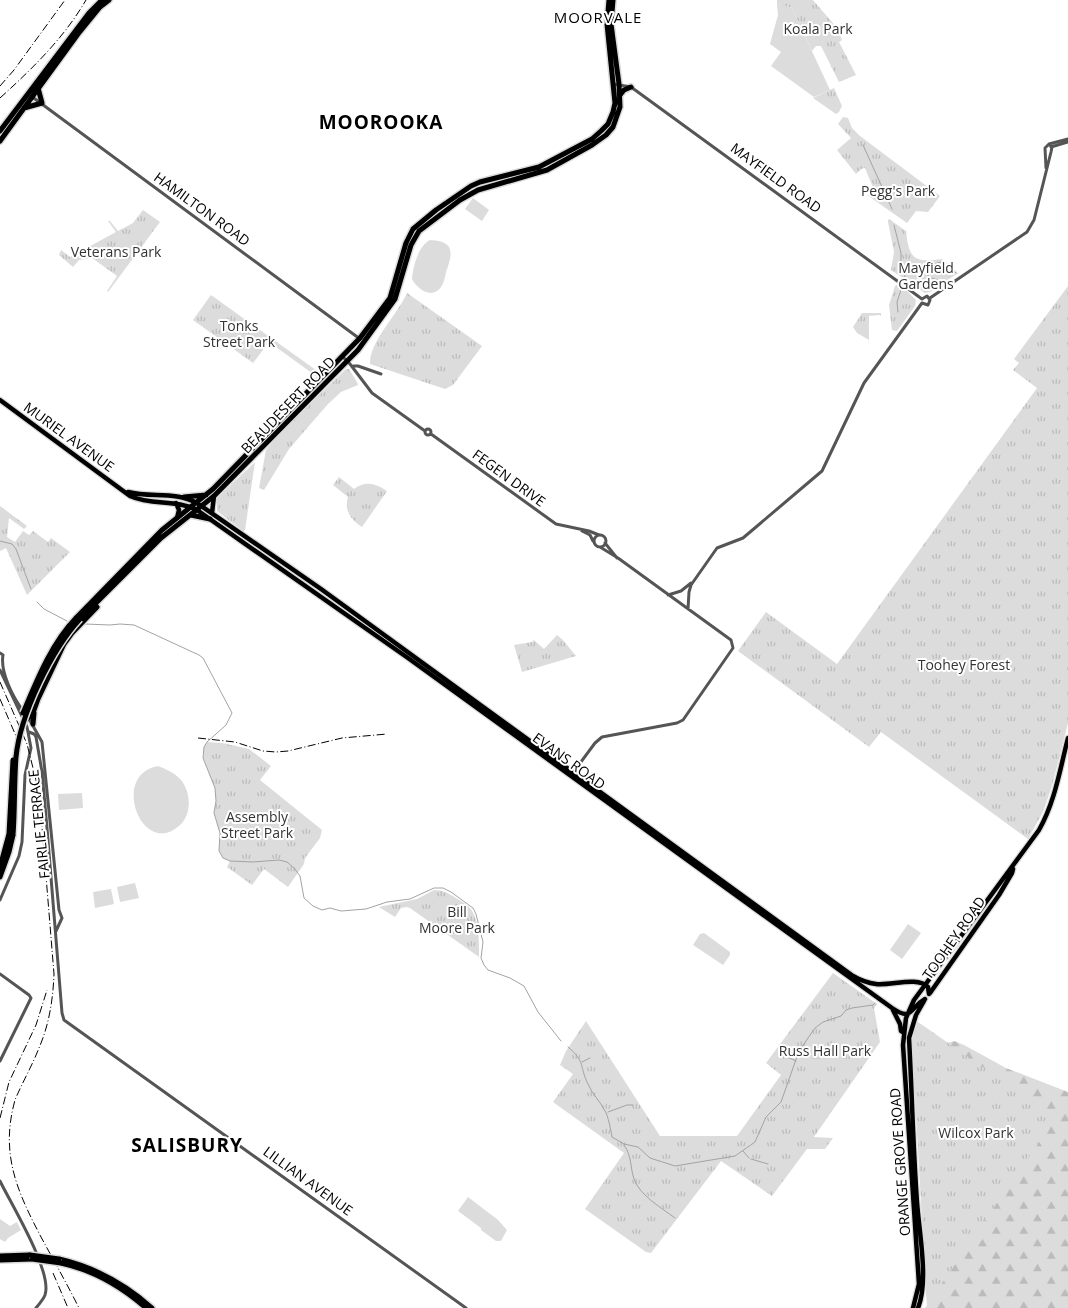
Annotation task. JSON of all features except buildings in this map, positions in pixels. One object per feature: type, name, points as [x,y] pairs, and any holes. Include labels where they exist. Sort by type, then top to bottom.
[{"type":"highway","points":[[0,131],[89,13],[102,0]]},
{"type":"highway","points":[[0,141],[23,108],[29,95],[38,88],[83,28],[109,0]]},
{"type":"highway","name":"BEAUDESERT ROAD","points":[[0,877],[9,852],[13,756],[19,727],[29,699],[60,637],[162,530],[192,507],[199,506],[214,496],[362,340],[395,299],[411,245],[422,227],[468,194],[547,170],[592,145],[606,135],[613,127],[619,111],[620,95],[616,84],[607,24],[609,0]]},
{"type":"highway","name":"BEAUDESERT ROAD","points":[[362,340],[390,298],[408,238],[417,224],[471,186],[539,167],[596,135],[608,124],[615,103],[616,84],[611,24],[613,0]]},
{"type":"highway","points":[[620,95],[624,90],[631,87]]},
{"type":"highway","points":[[23,108],[42,103],[38,88]]},
{"type":"highway","name":"BEAUDESERT ROAD","points":[[78,618],[102,599],[161,538],[190,515],[208,494],[345,359]]},
{"type":"highway","points":[[184,497],[208,494]]},
{"type":"highway","points":[[190,515],[211,516]]},
{"type":"highway","points":[[27,719],[34,710],[64,644],[102,602],[102,599]]},
{"type":"highway","points":[[27,719],[42,685],[45,684]]},
{"type":"highway","points":[[33,724],[34,710]]},
{"type":"highway","name":"BEAUDESERT ROAD","points":[[0,867],[11,834]]},
{"type":"highway","points":[[0,1256],[31,1257],[82,1265],[104,1275],[129,1290],[152,1308]]},
{"type":"highway","points":[[0,1260],[31,1257]]},
{"type":"highway","points":[[60,1261],[104,1280],[130,1295],[146,1308]]},
{"type":"main road","name":"MURIEL AVENUE","points":[[0,400],[130,496],[144,501],[176,503],[192,507]]},
{"type":"main road","name":"MURIEL AVENUE","points":[[125,491],[144,496],[184,497],[199,506]]},
{"type":"main road","points":[[211,516],[214,496]]},
{"type":"main road","points":[[176,503],[179,510],[177,518]]},
{"type":"main road","name":"EVANS ROAD","points":[[199,506],[248,542],[321,589],[874,996],[900,1014],[907,1015]]},
{"type":"main road","name":"TOOHEY ROAD","points":[[907,1015],[912,1004],[932,976],[1032,842],[1048,813],[1068,738]]},
{"type":"main road","name":"EVANS ROAD","points":[[572,774],[853,976],[877,984],[914,982]]},
{"type":"main road","name":"TOOHEY ROAD","points":[[914,1021],[929,994],[999,894],[1013,868]]},
{"type":"main road","points":[[914,982],[917,979],[932,976]]},
{"type":"main road","points":[[914,982],[922,982],[926,985],[929,994]]},
{"type":"main road","points":[[874,996],[877,984]]},
{"type":"main road","points":[[907,1015],[918,1003],[925,1000]]},
{"type":"main road","points":[[892,1008],[898,1018],[901,1031],[904,1033]]},
{"type":"main road","name":"ORANGE GROVE ROAD","points":[[907,1015],[904,1033],[908,1125],[919,1284],[912,1308]]},
{"type":"main road","name":"ORANGE GROVE ROAD","points":[[914,1021],[909,1038],[923,1281],[918,1308]]},
{"type":"street","name":"MAYFIELD ROAD","points":[[616,84],[631,87],[922,301]]},
{"type":"street","name":"HAMILTON ROAD","points":[[29,95],[362,340]]},
{"type":"street","points":[[1046,168],[1045,148],[1068,140]]},
{"type":"street","points":[[668,595],[682,590],[693,581],[717,548],[743,538],[822,471],[865,381],[926,296],[930,298],[1027,232],[1034,220],[1050,145]]},
{"type":"street","points":[[922,301],[928,305],[930,298]]},
{"type":"street","points":[[345,359],[352,366],[358,366],[381,374]]},
{"type":"street","name":"FEGEN DRIVE","points":[[352,366],[372,393],[426,431],[430,430],[431,434],[549,520],[563,527],[590,531],[599,535]]},
{"type":"street","name":"FEGEN DRIVE","points":[[579,530],[590,535],[594,541]]},
{"type":"street","points":[[572,774],[595,743],[602,737],[677,723],[682,720],[733,648],[732,642],[688,609],[618,558],[595,545],[596,536],[599,535],[604,538],[605,543],[618,558]]},
{"type":"street","points":[[600,547],[605,543]]},
{"type":"street","points":[[688,609],[689,594],[693,581]]},
{"type":"street","points":[[682,590],[689,594]]},
{"type":"street","points":[[0,653],[3,655],[2,665],[17,701],[27,719]]},
{"type":"street","points":[[0,670],[27,719],[32,748]]},
{"type":"street","name":"FAIRLIE TERRACE","points":[[27,719],[33,724],[42,742],[59,910],[62,918],[55,931]]},
{"type":"street","points":[[0,900],[22,842],[25,774],[32,748],[39,738],[29,732]]},
{"type":"street","name":"FAIRLIE TERRACE","points":[[39,738],[64,1020]]},
{"type":"street","points":[[0,974],[31,998],[0,1061]]},
{"type":"street","name":"LILLIAN AVENUE","points":[[64,1020],[466,1308]]},
{"type":"street","points":[[0,1181],[32,1246],[46,1283],[45,1296],[36,1308]]},
{"type":"green space","name":"Koala Park","points":[[777,0],[813,0],[837,28],[842,40],[839,42],[856,75],[839,82],[821,46],[816,46],[812,51],[792,8],[777,4]]},
{"type":"green space","points":[[777,4],[792,8],[830,90],[814,97],[771,66],[781,52],[770,44],[778,15]]},
{"type":"green space","points":[[834,88],[842,106],[836,114],[813,98]]},
{"type":"green space","name":"Pegg's Park","points":[[843,117],[848,118],[852,128],[860,136],[940,196],[928,212],[916,211],[907,223],[867,195],[873,194],[874,190],[865,168],[856,174],[837,150],[851,138],[838,124]]},
{"type":"green space","points":[[473,198],[489,210],[482,221],[465,209]]},
{"type":"green space","name":"Veterans Park","points":[[143,210],[160,222],[108,292],[117,276],[92,258],[79,260],[73,267],[59,255],[61,250],[70,257],[116,232],[108,221],[118,231],[133,223]]},
{"type":"green space","name":"Mayfield Gardens","points":[[889,219],[906,231],[909,248],[915,257],[925,260],[942,259],[958,273],[930,292],[925,293],[891,270],[894,252]]},
{"type":"green space","points":[[430,240],[444,243],[450,249],[451,254],[442,285],[433,293],[425,292],[412,279],[419,252]]},
{"type":"green space","points":[[898,284],[916,300],[915,306],[897,331],[892,330],[889,305],[895,286]]},
{"type":"green space","name":"Toohey Forest","points":[[1068,286],[1068,723],[1052,786],[1043,812],[1028,839],[881,732],[869,747],[738,651],[766,612],[837,664],[1037,388],[1013,370],[1019,363],[1014,359]]},
{"type":"green space","points":[[407,293],[482,346],[453,385],[445,389],[370,364],[371,355],[379,337]]},
{"type":"green space","name":"Tonks Street Park","points":[[211,295],[320,373],[316,376],[269,342],[253,363],[193,320]]},
{"type":"green space","points":[[862,313],[881,313],[881,316],[869,316],[869,340],[857,333],[853,327]]},
{"type":"green space","points":[[346,369],[349,369],[358,385],[341,392],[328,404],[289,449],[264,490],[259,488],[266,450],[279,434]]},
{"type":"green space","points":[[255,462],[245,530],[243,531],[217,511],[217,498]]},
{"type":"green space","points":[[339,477],[354,489],[358,486],[371,484],[387,491],[362,527],[349,514],[347,506],[348,497],[333,485]]},
{"type":"green space","points":[[0,506],[27,526],[24,529],[9,518],[7,537],[15,542],[23,531],[29,535],[33,531],[48,542],[51,538],[70,552],[27,595],[6,548],[0,551]]},
{"type":"green space","points":[[557,635],[576,656],[522,672],[514,645],[534,640],[544,649]]},
{"type":"green space","name":"Assembly Street Park","points":[[207,742],[249,749],[271,766],[260,780],[322,830],[320,838],[305,858],[304,864],[288,887],[264,869],[252,885],[227,867],[230,861],[223,858],[219,851],[220,833],[214,813],[216,801],[215,788],[203,758],[204,747]]},
{"type":"green space","points":[[158,766],[179,778],[187,791],[189,803],[184,820],[180,825],[166,833],[154,832],[144,824],[137,812],[134,798],[136,784],[143,773]]},
{"type":"green space","points":[[82,793],[83,808],[59,810],[58,794]]},
{"type":"green space","points":[[135,883],[139,898],[120,902],[117,887]]},
{"type":"green space","points":[[111,889],[114,904],[95,908],[93,892]]},
{"type":"green space","name":"Bill Moore Park","points":[[434,890],[443,891],[466,904],[473,912],[478,931],[479,957],[410,908],[401,908],[395,917],[379,907],[417,899]]},
{"type":"green space","points":[[908,924],[921,933],[902,959],[890,950]]},
{"type":"green space","points":[[704,933],[730,952],[723,965],[693,945],[700,934]]},
{"type":"green space","name":"Russ Hall Park","points":[[833,973],[877,1004],[874,1008],[880,1042],[814,1137],[833,1138],[825,1149],[807,1149],[772,1196],[721,1161],[651,1253],[646,1252],[585,1209],[624,1153],[553,1102],[573,1074],[560,1065],[566,1051],[586,1021],[660,1136],[737,1136],[781,1075],[766,1063]]},
{"type":"green space","points":[[917,1022],[947,1043],[954,1041],[964,1045],[1006,1068],[1068,1092],[1068,1308],[925,1308],[927,1305],[912,1041]]},
{"type":"green space","name":"Wilcox Park","points":[[918,1022],[1056,1118],[927,1305],[912,1041]]},
{"type":"green space","points":[[468,1197],[498,1220],[507,1230],[501,1241],[496,1241],[458,1211]]},
{"type":"green space","points":[[0,1219],[10,1226],[17,1222],[21,1230],[5,1242],[0,1239]]},
{"type":"waterway","points":[[863,145],[892,209]]},
{"type":"waterway","points":[[894,225],[901,253],[901,264],[906,272],[904,279]]},
{"type":"waterway","points":[[906,272],[941,262],[956,273]]},
{"type":"waterway","points":[[923,267],[929,277],[943,282]]},
{"type":"waterway","points":[[898,312],[897,302],[902,287]]},
{"type":"waterway","points":[[0,541],[12,544],[16,549],[31,589]]},
{"type":"waterway","points":[[37,602],[44,609],[67,621]]},
{"type":"waterway","points":[[85,624],[134,625],[203,658],[232,713],[226,725],[207,742],[204,747],[203,758],[215,788],[216,801],[214,813],[220,833],[219,851],[223,858],[230,861],[279,860],[287,862],[300,876],[304,898],[313,906],[322,910],[330,908],[341,911],[366,909],[387,902],[410,899],[434,888],[443,888],[451,892],[473,908],[476,914],[483,942],[481,958],[484,965],[488,970],[510,978],[524,986],[538,1012],[561,1041]]},
{"type":"waterway","points":[[568,1047],[580,1061],[585,1078],[606,1113],[612,1137],[624,1144],[638,1147],[650,1158],[675,1166],[735,1156],[755,1142],[766,1117],[781,1102],[799,1051],[815,1028],[823,1022],[841,1016],[846,1010],[875,1003]]},
{"type":"waterway","points":[[779,1045],[781,1054],[796,1061]]},
{"type":"waterway","points":[[582,1062],[590,1058]]},
{"type":"waterway","points":[[608,1112],[627,1105],[633,1105]]},
{"type":"waterway","points":[[624,1145],[628,1153],[634,1179],[641,1191],[675,1218]]},
{"type":"waterway","points":[[743,1151],[749,1158]]},
{"type":"waterway","points":[[751,1159],[768,1164]]},
{"type":"railway","points":[[0,86],[14,70],[65,0]]},
{"type":"railway","points":[[0,98],[58,40],[86,0]]},
{"type":"railway","points":[[0,682],[27,744],[36,780],[42,827],[54,974],[48,1021],[36,1055],[15,1100],[9,1138],[10,1155],[13,1172],[25,1204],[79,1308]]},
{"type":"railway","points":[[0,699],[19,743]]},
{"type":"railway","points":[[198,738],[235,742],[263,751],[276,752],[288,751],[342,738],[387,734]]},
{"type":"railway","points":[[0,1118],[9,1082],[36,1025],[47,990]]},
{"type":"railway","points":[[53,1273],[68,1308]]},
{"type":"district","name":"MOORVALE","points":[[598,18]]},
{"type":"district","name":"MOOROOKA","points":[[381,122]]},
{"type":"district","name":"SALISBURY","points":[[187,1145]]}]
